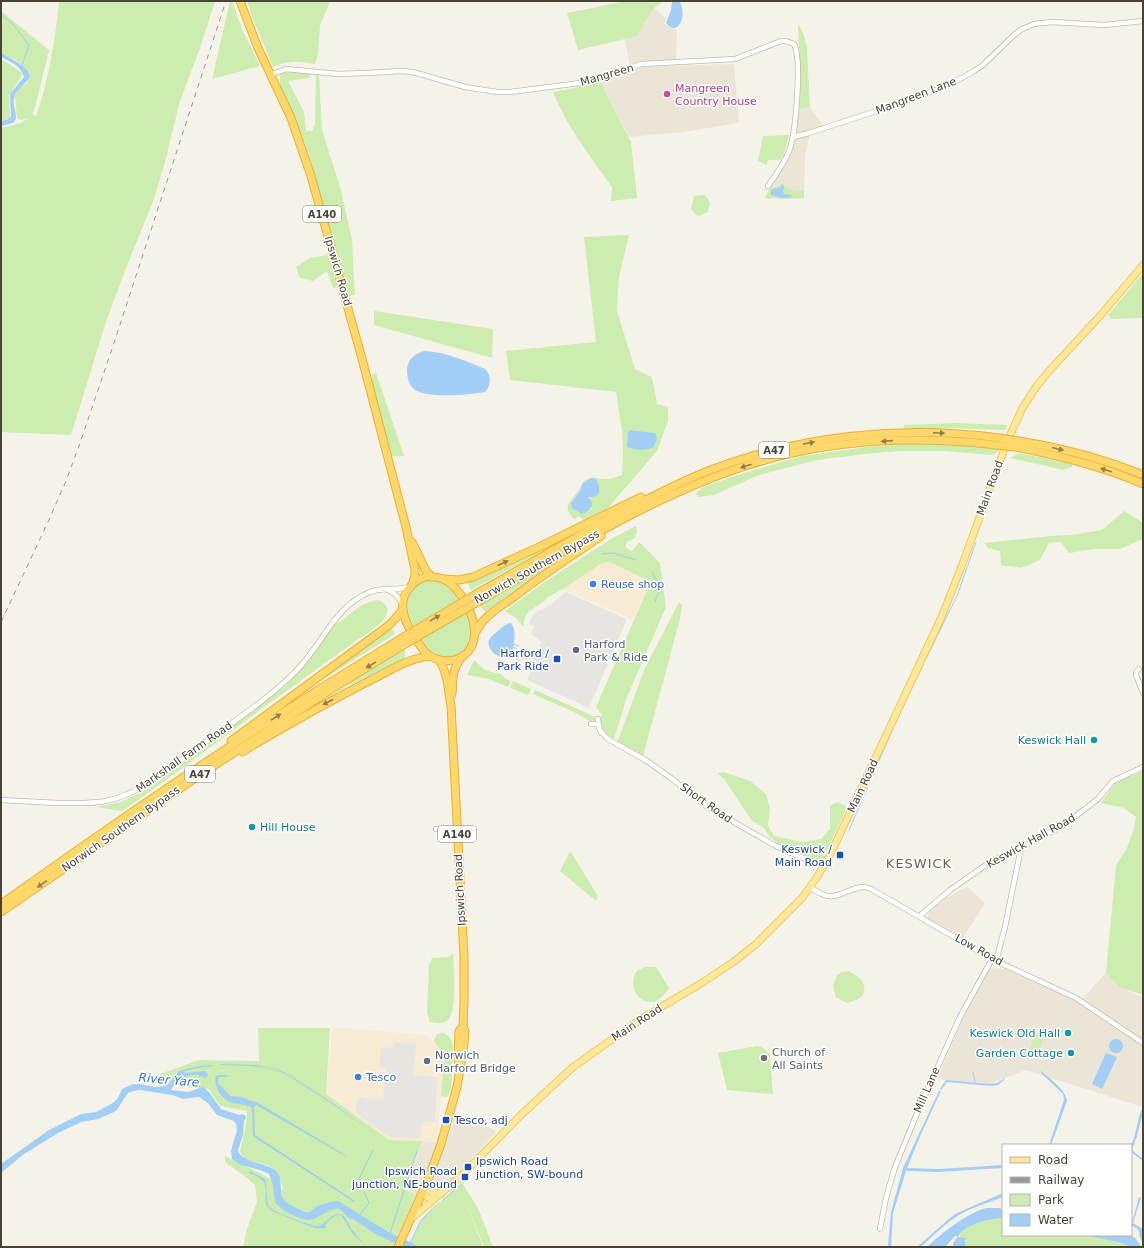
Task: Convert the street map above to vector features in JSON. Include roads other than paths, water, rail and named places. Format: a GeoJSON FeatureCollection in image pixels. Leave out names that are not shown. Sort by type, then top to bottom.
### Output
{"type":"FeatureCollection","features":[{"type":"Feature","properties":{"kind":"highway","name":"Ipswich Road"},"geometry":{"type":"LineString","coordinates":[[240,1],[258,48],[291,118],[311,176],[354,328],[406,527],[415,570],[415,575],[410,586]]}},
{"type":"Feature","properties":{"kind":"highway","name":"Norwich Southern Bypass"},"geometry":{"type":"LineString","coordinates":[[1,904],[150,800],[275,717],[594,527],[671,487],[709,471],[756,455],[782,448],[836,438],[890,433],[943,433],[975,435],[997,441]]}},
{"type":"Feature","properties":{"kind":"highway","name":"Norwich Southern Bypass"},"geometry":{"type":"LineString","coordinates":[[477,597],[664,498],[744,466],[836,445],[902,440],[997,441],[1056,448],[1091,457],[1143,476]]}},
{"type":"Feature","properties":{"kind":"highway","name":"Norwich Southern Bypass"},"geometry":{"type":"LineString","coordinates":[[1018,444],[1082,462],[1143,484]]}},
{"type":"Feature","properties":{"kind":"highway","name":"A47"},"geometry":{"type":"LineString","coordinates":[[444,579],[459,580],[473,577],[539,547],[680,478],[720,464],[756,455]]}},
{"type":"Feature","properties":{"kind":"highway","name":"A47"},"geometry":{"type":"LineString","coordinates":[[476,632],[479,625],[490,614],[550,570],[604,534],[628,519],[698,484]]}},
{"type":"Feature","properties":{"kind":"highway","name":"Ipswich Road"},"geometry":{"type":"LineString","coordinates":[[406,527],[426,571],[432,577]]}},
{"type":"Feature","properties":{"kind":"highway"},"geometry":{"type":"LineString","coordinates":[[432,577],[444,579],[460,595],[475,624],[476,632],[472,646],[468,652],[460,658],[449,661],[439,660],[430,656],[420,646],[406,622],[403,607],[404,595],[410,586],[421,578],[432,577]]}},
{"type":"Feature","properties":{"kind":"highway","name":"A47"},"geometry":{"type":"LineString","coordinates":[[150,800],[383,630],[396,618],[403,607]]}},
{"type":"Feature","properties":{"kind":"highway","name":"Norwich Southern Bypass"},"geometry":{"type":"LineString","coordinates":[[1,912],[130,822],[403,641]]}},
{"type":"Feature","properties":{"kind":"highway","name":"A47"},"geometry":{"type":"LineString","coordinates":[[130,822],[278,730],[328,702],[413,659],[430,656]]}},
{"type":"Feature","properties":{"kind":"highway","name":"Ipswich Road"},"geometry":{"type":"LineString","coordinates":[[451,706],[454,670],[460,658]]}},
{"type":"Feature","properties":{"kind":"highway","name":"Ipswich Road"},"geometry":{"type":"LineString","coordinates":[[398,1247],[423,1191],[441,1144],[457,1087],[459,1031],[463,1027],[464,964],[451,706],[446,676],[439,660]]}},
{"type":"Feature","properties":{"kind":"main road","name":"Main Road"},"geometry":{"type":"LineString","coordinates":[[410,1220],[471,1166],[521,1115],[573,1067],[641,1020],[738,959],[765,937],[802,898],[831,853],[941,618],[1007,442],[1022,409],[1042,379],[1100,316],[1143,266]]}},
{"type":"Feature","properties":{"kind":"main road"},"geometry":{"type":"LineString","coordinates":[[423,1191],[433,1193],[438,1196]]}},
{"type":"Feature","properties":{"kind":"street","name":"Mangreen Lane"},"geometry":{"type":"LineString","coordinates":[[793,137],[901,103],[949,85],[982,65],[1014,35],[1022,29],[1034,24],[1052,22],[1104,25],[1143,21]]}},
{"type":"Feature","properties":{"kind":"street","name":"Mangreen"},"geometry":{"type":"LineString","coordinates":[[270,75],[286,69],[338,74],[367,74],[402,71],[413,72],[465,87],[497,92],[510,92],[580,83],[642,64],[734,59],[776,43],[786,41],[794,44],[796,48],[797,96],[793,137],[790,150],[782,167],[768,186]]}},
{"type":"Feature","properties":{"kind":"street","name":"Markshall Farm Road"},"geometry":{"type":"LineString","coordinates":[[1,800],[95,803],[114,799],[135,791],[227,727],[282,685],[302,665],[333,622],[348,606],[362,596],[371,592],[410,586]]}},
{"type":"Feature","properties":{"kind":"street"},"geometry":{"type":"LineString","coordinates":[[386,590],[393,592],[396,595],[403,607]]}},
{"type":"Feature","properties":{"kind":"street"},"geometry":{"type":"LineString","coordinates":[[1139,669],[1136,672],[1136,675],[1143,693]]}},
{"type":"Feature","properties":{"kind":"street","name":"Short Road"},"geometry":{"type":"LineString","coordinates":[[591,724],[598,722],[598,728],[608,739],[647,760],[706,806],[774,845],[824,866]]}},
{"type":"Feature","properties":{"kind":"street","name":"Keswick Hall Road"},"geometry":{"type":"LineString","coordinates":[[920,917],[927,909],[950,890],[986,865],[1064,825],[1098,799],[1113,781],[1143,767]]}},
{"type":"Feature","properties":{"kind":"street"},"geometry":{"type":"LineString","coordinates":[[436,829],[457,829]]}},
{"type":"Feature","properties":{"kind":"street","name":"Mill Lane"},"geometry":{"type":"LineString","coordinates":[[880,1229],[886,1198],[918,1110],[960,1017],[994,960],[1005,927],[1021,848]]}},
{"type":"Feature","properties":{"kind":"street","name":"Low Road"},"geometry":{"type":"LineString","coordinates":[[810,887],[829,896],[840,895],[861,887],[868,887],[994,960],[1076,998],[1143,1043]]}},
{"type":"Feature","properties":{"kind":"water"},"geometry":{"type":"Polygon","coordinates":[[[673,1],[679,1],[683,12],[681,22],[675,28],[666,23],[673,1]]]}},
{"type":"Feature","properties":{"kind":"water"},"geometry":{"type":"Polygon","coordinates":[[[1,53],[24,67],[30,75],[18,90],[14,98],[16,119],[13,123],[1,126],[1,121],[8,119],[11,116],[10,94],[24,77],[23,73],[18,67],[12,62],[1,57],[1,53]]]}},
{"type":"Feature","properties":{"kind":"water"},"geometry":{"type":"Polygon","coordinates":[[[782,184],[784,186],[784,194],[791,195],[792,197],[783,198],[771,195],[771,190],[780,187],[782,184]]]}},
{"type":"Feature","properties":{"kind":"water"},"geometry":{"type":"Polygon","coordinates":[[[424,351],[448,355],[485,369],[490,378],[487,390],[485,392],[460,395],[431,395],[417,391],[409,382],[407,370],[412,357],[424,351]]]}},
{"type":"Feature","properties":{"kind":"water"},"geometry":{"type":"Polygon","coordinates":[[[630,430],[655,433],[657,438],[654,447],[640,450],[627,447],[628,432],[630,430]]]}},
{"type":"Feature","properties":{"kind":"water"},"geometry":{"type":"Polygon","coordinates":[[[591,478],[594,478],[598,482],[599,493],[595,496],[588,497],[592,502],[592,505],[588,511],[582,514],[572,508],[571,503],[581,489],[582,484],[591,478]]]}},
{"type":"Feature","properties":{"kind":"water"},"geometry":{"type":"Polygon","coordinates":[[[511,623],[514,629],[512,653],[506,657],[500,657],[490,649],[488,643],[493,635],[502,627],[511,623]]]}},
{"type":"Feature","properties":{"kind":"water"},"geometry":{"type":"Polygon","coordinates":[[[1116,1039],[1121,1041],[1123,1046],[1121,1051],[1116,1053],[1111,1051],[1109,1046],[1111,1041],[1116,1039]]]}},
{"type":"Feature","properties":{"kind":"water"},"geometry":{"type":"Polygon","coordinates":[[[1106,1053],[1117,1057],[1102,1089],[1092,1084],[1106,1053]]]}},
{"type":"Feature","properties":{"kind":"water"},"geometry":{"type":"Polygon","coordinates":[[[220,1065],[255,1065],[274,1069],[286,1073],[328,1100],[377,1135],[286,1074],[268,1068],[220,1065]]]}},
{"type":"Feature","properties":{"kind":"water"},"geometry":{"type":"Polygon","coordinates":[[[212,1066],[184,1071],[185,1073],[205,1071],[208,1076],[205,1078],[196,1075],[185,1077],[178,1081],[171,1090],[188,1092],[203,1087],[209,1092],[221,1109],[239,1115],[243,1114],[246,1117],[244,1120],[243,1135],[238,1150],[239,1153],[251,1161],[271,1167],[278,1173],[281,1181],[282,1196],[285,1201],[304,1212],[307,1212],[320,1205],[338,1201],[390,1233],[410,1242],[420,1221],[440,1200],[421,1222],[411,1242],[419,1247],[404,1247],[377,1235],[352,1218],[351,1220],[338,1208],[330,1210],[317,1218],[307,1220],[297,1217],[281,1208],[275,1202],[273,1185],[269,1174],[241,1165],[232,1159],[231,1151],[237,1130],[234,1121],[217,1115],[208,1103],[199,1097],[183,1099],[172,1095],[140,1090],[128,1093],[116,1111],[98,1119],[81,1122],[58,1133],[24,1154],[1,1173],[1,1164],[49,1130],[81,1114],[96,1112],[113,1103],[118,1098],[122,1089],[133,1084],[155,1087],[165,1086],[179,1071],[212,1066]]]}},
{"type":"Feature","properties":{"kind":"water"},"geometry":{"type":"Polygon","coordinates":[[[1041,1071],[1064,1093],[1067,1101],[1051,1144],[1049,1144],[1064,1100],[1063,1094],[1041,1073],[1041,1071]]]}},
{"type":"Feature","properties":{"kind":"water"},"geometry":{"type":"Polygon","coordinates":[[[228,1075],[227,1077],[219,1077],[218,1083],[231,1096],[241,1097],[258,1103],[347,1156],[256,1105],[254,1108],[255,1135],[355,1201],[354,1202],[253,1136],[252,1108],[246,1105],[235,1104],[224,1098],[218,1091],[215,1080],[216,1076],[228,1075]]]}},
{"type":"Feature","properties":{"kind":"water"},"geometry":{"type":"Polygon","coordinates":[[[1005,1078],[998,1085],[992,1086],[947,1082],[941,1090],[940,1089],[946,1080],[989,1084],[997,1083],[1005,1078]]]}},
{"type":"Feature","properties":{"kind":"water"},"geometry":{"type":"Polygon","coordinates":[[[939,1091],[941,1091],[907,1168],[939,1169],[1002,1165],[1002,1168],[938,1172],[906,1171],[893,1213],[891,1247],[888,1247],[891,1212],[903,1168],[939,1091]]]}},
{"type":"Feature","properties":{"kind":"water"},"geometry":{"type":"Polygon","coordinates":[[[1143,1107],[1137,1136],[1132,1150],[1131,1144],[1143,1107]]]}},
{"type":"Feature","properties":{"kind":"water"},"geometry":{"type":"Polygon","coordinates":[[[1132,1150],[1143,1159],[1143,1161],[1132,1153],[1132,1150]]]}},
{"type":"Feature","properties":{"kind":"water"},"geometry":{"type":"Polygon","coordinates":[[[250,1171],[265,1179],[266,1185],[267,1200],[272,1210],[302,1222],[317,1226],[323,1224],[334,1215],[341,1214],[345,1217],[352,1230],[367,1247],[353,1234],[341,1215],[336,1215],[332,1218],[325,1225],[326,1228],[316,1228],[272,1211],[267,1204],[266,1188],[263,1181],[259,1177],[249,1173],[250,1171]]]}},
{"type":"Feature","properties":{"kind":"water"},"geometry":{"type":"Polygon","coordinates":[[[1002,1193],[1002,1197],[973,1208],[957,1216],[923,1245],[917,1247],[950,1218],[957,1213],[1002,1193]]]}},
{"type":"Feature","properties":{"kind":"water"},"geometry":{"type":"Polygon","coordinates":[[[1139,1197],[1141,1198],[1133,1223],[1143,1229],[1143,1242],[1139,1231],[1132,1226],[1139,1197]]]}},
{"type":"Feature","properties":{"kind":"water"},"geometry":{"type":"Polygon","coordinates":[[[986,1208],[1002,1209],[1002,1218],[984,1221],[965,1229],[958,1237],[965,1238],[966,1247],[953,1247],[957,1237],[955,1236],[945,1247],[927,1247],[955,1224],[986,1208]]]}},
{"type":"Feature","properties":{"kind":"water"},"geometry":{"type":"Polygon","coordinates":[[[1088,1236],[1132,1236],[1142,1247],[1130,1247],[1122,1243],[1088,1236]]]}},
{"type":"Feature","properties":{"kind":"waterway"},"geometry":{"type":"LineString","coordinates":[[1,15],[13,24],[29,45],[22,66]]}},
{"type":"Feature","properties":{"kind":"waterway"},"geometry":{"type":"LineString","coordinates":[[849,830],[905,701],[957,596],[976,542]]}},
{"type":"Feature","properties":{"kind":"waterway"},"geometry":{"type":"LineString","coordinates":[[602,554],[613,553],[636,560]]}},
{"type":"Feature","properties":{"kind":"waterway"},"geometry":{"type":"LineString","coordinates":[[652,572],[660,587],[655,602]]}},
{"type":"Feature","properties":{"kind":"waterway"},"geometry":{"type":"LineString","coordinates":[[513,644],[518,646]]}},
{"type":"Feature","properties":{"kind":"waterway"},"geometry":{"type":"LineString","coordinates":[[513,647],[517,649]]}},
{"type":"Feature","properties":{"kind":"waterway"},"geometry":{"type":"LineString","coordinates":[[973,1072],[975,1083]]}},
{"type":"Feature","properties":{"kind":"waterway"},"geometry":{"type":"LineString","coordinates":[[360,1214],[369,1203],[359,1179],[373,1150]]}},
{"type":"Feature","properties":{"kind":"waterway"},"geometry":{"type":"LineString","coordinates":[[390,1233],[417,1151]]}},
{"type":"Feature","properties":{"kind":"waterway"},"geometry":{"type":"LineString","coordinates":[[443,1200],[464,1182]]}},
{"type":"Feature","properties":{"kind":"railway"},"geometry":{"type":"LineString","coordinates":[[1,622],[48,522],[66,481],[80,443],[226,1]]}},
{"type":"Feature","properties":{"kind":"place","name":"Mangreen Country House"},"geometry":{"type":"Point","coordinates":[667,94]}},
{"type":"Feature","properties":{"kind":"place","name":"Reuse shop"},"geometry":{"type":"Point","coordinates":[593,584]}},
{"type":"Feature","properties":{"kind":"place","name":"Harford Park & Ride"},"geometry":{"type":"Point","coordinates":[576,650]}},
{"type":"Feature","properties":{"kind":"place","name":"Harford / Park Ride"},"geometry":{"type":"Point","coordinates":[557,659]}},
{"type":"Feature","properties":{"kind":"place","name":"Keswick Hall"},"geometry":{"type":"Point","coordinates":[1094,740]}},
{"type":"Feature","properties":{"kind":"place","name":"Hill House"},"geometry":{"type":"Point","coordinates":[252,827]}},
{"type":"Feature","properties":{"kind":"place","name":"Keswick / Main Road"},"geometry":{"type":"Point","coordinates":[840,855]}},
{"type":"Feature","properties":{"kind":"place","name":"Keswick Old Hall"},"geometry":{"type":"Point","coordinates":[1068,1033]}},
{"type":"Feature","properties":{"kind":"place","name":"Garden Cottage"},"geometry":{"type":"Point","coordinates":[1071,1053]}},
{"type":"Feature","properties":{"kind":"place","name":"Church of All Saints"},"geometry":{"type":"Point","coordinates":[764,1058]}},
{"type":"Feature","properties":{"kind":"place","name":"Norwich Harford Bridge"},"geometry":{"type":"Point","coordinates":[427,1061]}},
{"type":"Feature","properties":{"kind":"place","name":"Tesco"},"geometry":{"type":"Point","coordinates":[358,1077]}},
{"type":"Feature","properties":{"kind":"place","name":"Tesco, adj"},"geometry":{"type":"Point","coordinates":[446,1120]}},
{"type":"Feature","properties":{"kind":"place","name":"Ipswich Road junction, SW-bound"},"geometry":{"type":"Point","coordinates":[468,1167]}},
{"type":"Feature","properties":{"kind":"place","name":"Ipswich Road junction, NE-bound"},"geometry":{"type":"Point","coordinates":[465,1177]}},
{"type":"Feature","properties":{"kind":"district","name":"KESWICK"},"geometry":{"type":"Point","coordinates":[919,863]}},
{"type":"Feature","properties":{"kind":"water label","name":"River Yare"},"geometry":{"type":"Point","coordinates":[169,1080]}}]}
